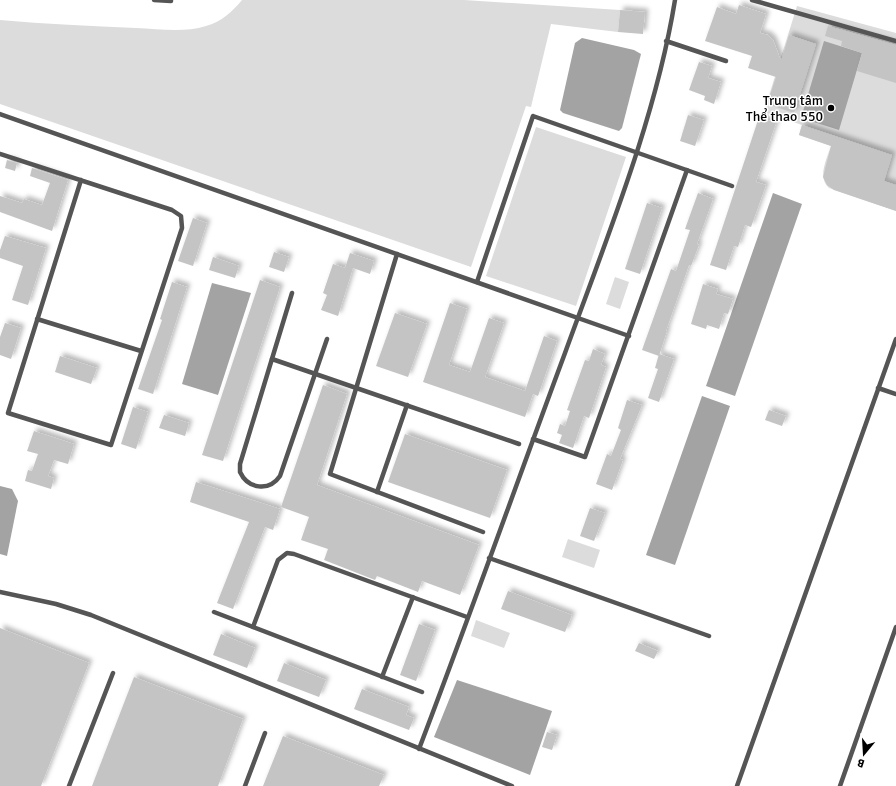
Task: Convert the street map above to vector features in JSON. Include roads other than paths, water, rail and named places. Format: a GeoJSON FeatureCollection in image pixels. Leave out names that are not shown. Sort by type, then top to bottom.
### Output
{"type":"FeatureCollection","features":[{"type":"Feature","properties":{"kind":"lane"},"geometry":{"type":"LineString","coordinates":[[154,0],[171,1]]}},
{"type":"Feature","properties":{"kind":"lane"},"geometry":{"type":"LineString","coordinates":[[419,749],[578,318],[636,152],[666,41],[675,0]]}},
{"type":"Feature","properties":{"kind":"lane"},"geometry":{"type":"LineString","coordinates":[[752,0],[896,40]]}},
{"type":"Feature","properties":{"kind":"lane"},"geometry":{"type":"LineString","coordinates":[[666,41],[726,61]]}},
{"type":"Feature","properties":{"kind":"lane"},"geometry":{"type":"LineString","coordinates":[[0,114],[629,336]]}},
{"type":"Feature","properties":{"kind":"lane"},"geometry":{"type":"LineString","coordinates":[[477,282],[533,116],[732,186]]}},
{"type":"Feature","properties":{"kind":"lane"},"geometry":{"type":"LineString","coordinates":[[0,154],[81,180],[172,210],[179,213],[182,219],[182,228],[111,445],[8,413],[81,180]]}},
{"type":"Feature","properties":{"kind":"lane"},"geometry":{"type":"LineString","coordinates":[[533,439],[585,457],[688,170]]}},
{"type":"Feature","properties":{"kind":"lane"},"geometry":{"type":"LineString","coordinates":[[397,254],[330,474],[483,532]]}},
{"type":"Feature","properties":{"kind":"lane"},"geometry":{"type":"LineString","coordinates":[[292,293],[240,464],[240,472],[242,476],[253,485],[262,487],[271,485],[280,476],[327,339]]}},
{"type":"Feature","properties":{"kind":"lane"},"geometry":{"type":"LineString","coordinates":[[37,319],[141,351]]}},
{"type":"Feature","properties":{"kind":"lane"},"geometry":{"type":"LineString","coordinates":[[737,786],[896,339]]}},
{"type":"Feature","properties":{"kind":"lane"},"geometry":{"type":"LineString","coordinates":[[272,358],[519,444]]}},
{"type":"Feature","properties":{"kind":"lane"},"geometry":{"type":"LineString","coordinates":[[878,388],[896,394]]}},
{"type":"Feature","properties":{"kind":"lane"},"geometry":{"type":"LineString","coordinates":[[377,492],[407,405]]}},
{"type":"Feature","properties":{"kind":"lane"},"geometry":{"type":"LineString","coordinates":[[253,627],[278,560],[287,553],[294,554],[467,617]]}},
{"type":"Feature","properties":{"kind":"lane"},"geometry":{"type":"LineString","coordinates":[[489,558],[709,636]]}},
{"type":"Feature","properties":{"kind":"lane"},"geometry":{"type":"LineString","coordinates":[[0,592],[56,604],[91,615],[512,786]]}},
{"type":"Feature","properties":{"kind":"lane"},"geometry":{"type":"LineString","coordinates":[[382,677],[413,597]]}},
{"type":"Feature","properties":{"kind":"lane"},"geometry":{"type":"LineString","coordinates":[[214,612],[422,692]]}},
{"type":"Feature","properties":{"kind":"lane"},"geometry":{"type":"LineString","coordinates":[[840,786],[896,627]]}},
{"type":"Feature","properties":{"kind":"lane"},"geometry":{"type":"LineString","coordinates":[[69,786],[113,673]]}},
{"type":"Feature","properties":{"kind":"lane"},"geometry":{"type":"LineString","coordinates":[[245,786],[265,733]]}},
{"type":"Feature","properties":{"kind":"place","name":"Trung tâm Thể thao 550"},"geometry":{"type":"Point","coordinates":[831,108]}}]}
